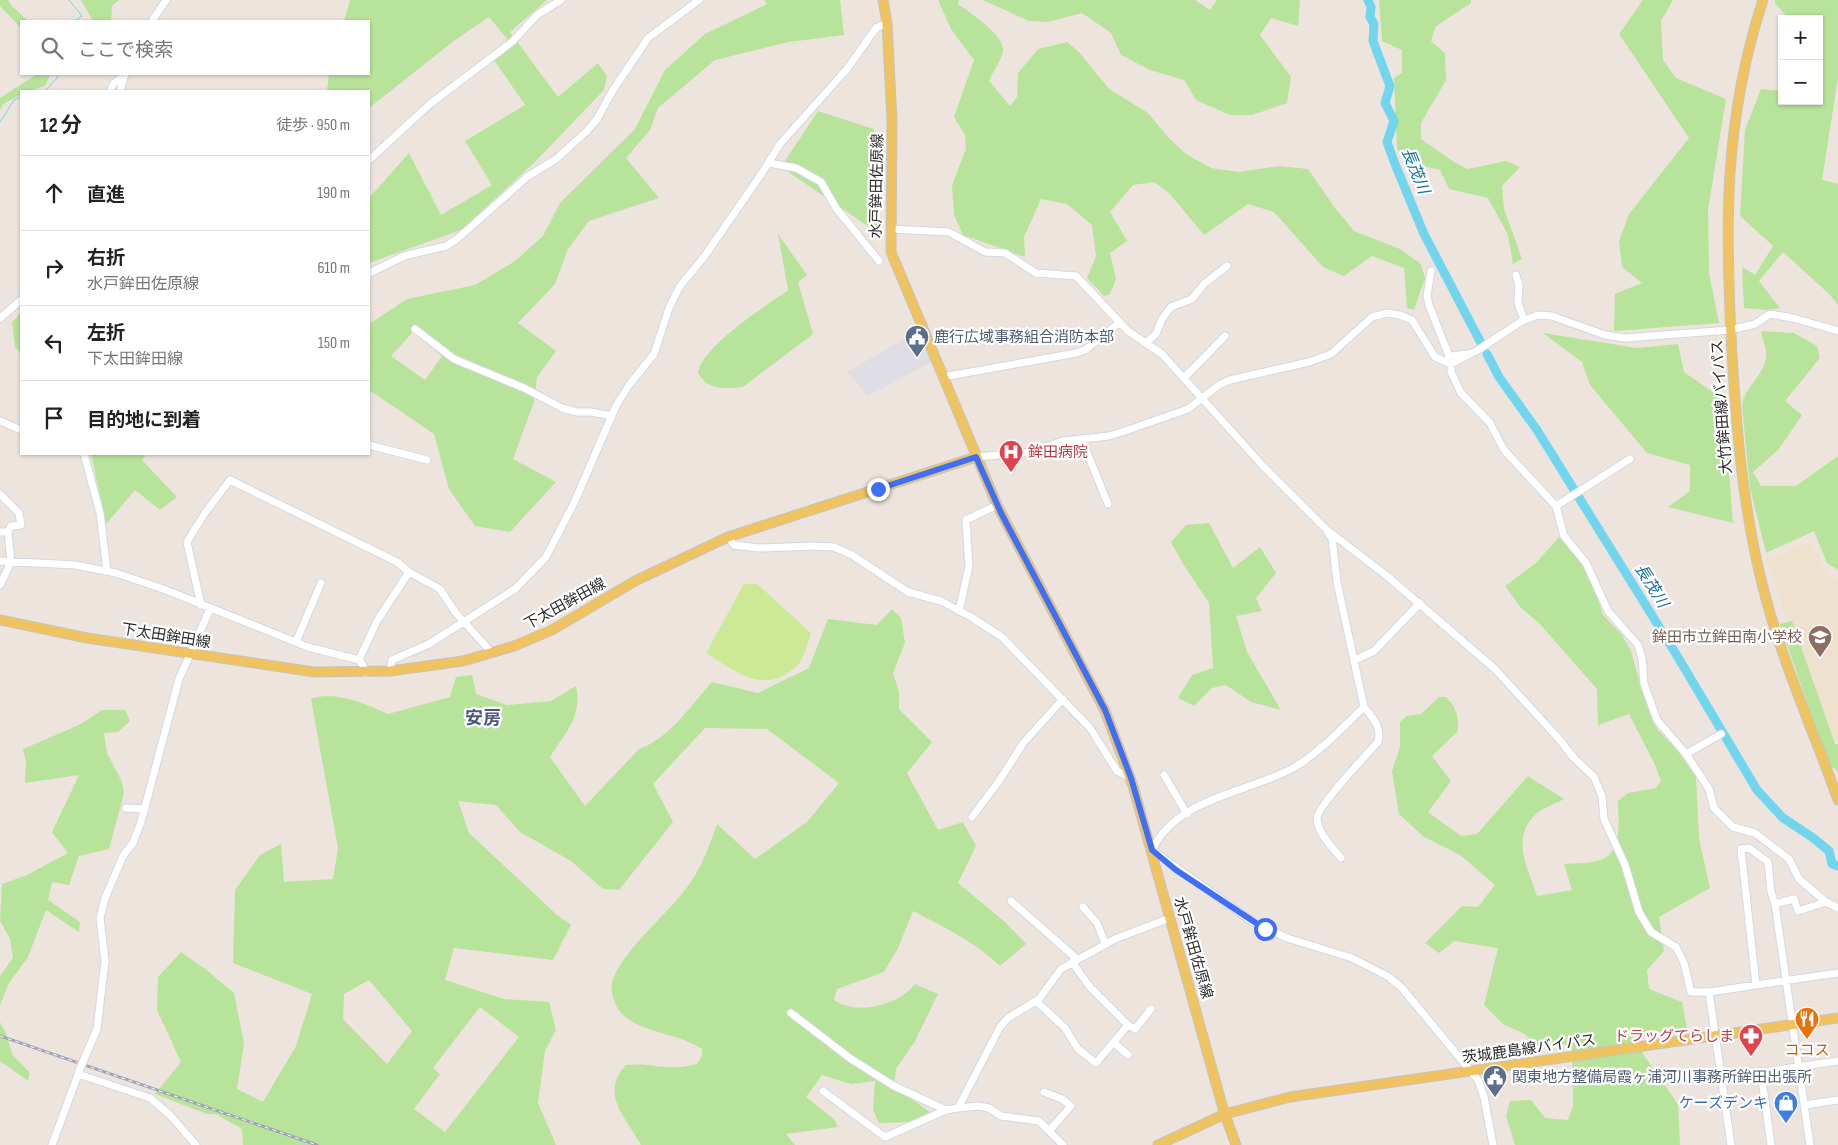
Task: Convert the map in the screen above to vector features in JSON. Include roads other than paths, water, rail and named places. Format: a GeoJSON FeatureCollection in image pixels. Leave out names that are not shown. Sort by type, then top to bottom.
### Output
{"type":"FeatureCollection","features":[{"type":"Feature","properties":{"kind":"main road","name":"水戸鉾田佐原線"},"geometry":{"type":"LineString","coordinates":[[883,0],[887,23],[892,120],[891,252],[997,505],[1105,710],[1131,778],[1225,1114],[1236,1145]]}},
{"type":"Feature","properties":{"kind":"main road","name":"大竹鉾田線バイパス"},"geometry":{"type":"LineString","coordinates":[[1763,0],[1744,68],[1731,147],[1726,209],[1730,330],[1743,492],[1750,537],[1780,645],[1838,800]]}},
{"type":"Feature","properties":{"kind":"main road","name":"下太田鉾田線"},"geometry":{"type":"LineString","coordinates":[[0,620],[80,636],[287,670],[365,673],[463,661],[492,653],[552,630],[635,581],[728,537],[976,457]]}},
{"type":"Feature","properties":{"kind":"main road","name":"茨城鹿島線バイパス"},"geometry":{"type":"LineString","coordinates":[[1158,1145],[1182,1132],[1225,1114],[1298,1095],[1838,1018]]}},
{"type":"Feature","properties":{"kind":"street"},"geometry":{"type":"LineString","coordinates":[[153,20],[166,0]]}},
{"type":"Feature","properties":{"kind":"street"},"geometry":{"type":"LineString","coordinates":[[370,159],[430,104],[513,40],[537,15],[561,0]]}},
{"type":"Feature","properties":{"kind":"street"},"geometry":{"type":"LineString","coordinates":[[370,273],[404,256],[446,246],[457,239],[526,177],[556,159],[597,119],[613,90],[648,38],[699,0]]}},
{"type":"Feature","properties":{"kind":"street"},"geometry":{"type":"LineString","coordinates":[[390,671],[392,660],[429,644],[515,589],[546,557],[574,503],[612,416],[626,390],[654,354],[669,308],[680,286],[704,257],[769,164],[780,144],[847,69],[876,28],[887,23]]}},
{"type":"Feature","properties":{"kind":"street"},"geometry":{"type":"LineString","coordinates":[[110,90],[114,83],[125,75]]}},
{"type":"Feature","properties":{"kind":"street"},"geometry":{"type":"LineString","coordinates":[[120,90],[125,75]]}},
{"type":"Feature","properties":{"kind":"street"},"geometry":{"type":"LineString","coordinates":[[769,164],[796,168],[821,182],[836,208],[879,261]]}},
{"type":"Feature","properties":{"kind":"street"},"geometry":{"type":"LineString","coordinates":[[891,228],[949,232],[985,252],[1005,253],[1036,273],[1076,276],[1106,310],[1128,331],[1148,342],[1184,378],[1256,460],[1326,530],[1420,603],[1495,669],[1560,740],[1573,757],[1594,777],[1602,796],[1604,819],[1624,865],[1639,912],[1651,932],[1676,947],[1684,964],[1691,992],[1709,992],[1838,973]]}},
{"type":"Feature","properties":{"kind":"street"},"geometry":{"type":"LineString","coordinates":[[1148,342],[1156,334],[1162,319],[1171,307],[1192,299],[1204,284],[1227,266]]}},
{"type":"Feature","properties":{"kind":"street"},"geometry":{"type":"LineString","coordinates":[[1431,271],[1427,296],[1449,356],[1471,354]]}},
{"type":"Feature","properties":{"kind":"street"},"geometry":{"type":"LineString","coordinates":[[1516,275],[1519,286],[1518,304],[1524,320]]}},
{"type":"Feature","properties":{"kind":"street"},"geometry":{"type":"LineString","coordinates":[[0,318],[20,301]]}},
{"type":"Feature","properties":{"kind":"street"},"geometry":{"type":"LineString","coordinates":[[976,457],[1022,453],[1063,441],[1109,436],[1175,414],[1230,380],[1309,362],[1331,354],[1365,323],[1381,314],[1400,314],[1412,320],[1435,357],[1451,364]]}},
{"type":"Feature","properties":{"kind":"street"},"geometry":{"type":"LineString","coordinates":[[1451,364],[1471,354],[1524,320],[1538,315],[1552,316],[1605,335],[1624,338],[1730,330],[1755,324],[1770,314],[1793,318],[1838,331]]}},
{"type":"Feature","properties":{"kind":"street"},"geometry":{"type":"LineString","coordinates":[[943,377],[1076,353],[1085,350],[1120,322]]}},
{"type":"Feature","properties":{"kind":"street"},"geometry":{"type":"LineString","coordinates":[[415,329],[454,359],[524,388],[562,408],[577,412],[591,412],[612,416]]}},
{"type":"Feature","properties":{"kind":"street"},"geometry":{"type":"LineString","coordinates":[[1184,378],[1225,336]]}},
{"type":"Feature","properties":{"kind":"street"},"geometry":{"type":"LineString","coordinates":[[1451,364],[1451,372],[1462,393],[1490,423],[1504,450],[1556,506],[1564,536],[1586,563],[1608,611],[1638,645],[1642,658],[1644,684],[1657,720],[1686,754],[1709,788],[1714,808],[1733,827],[1755,833],[1789,858],[1799,879],[1826,902],[1838,908]]}},
{"type":"Feature","properties":{"kind":"street"},"geometry":{"type":"LineString","coordinates":[[0,421],[20,430]]}},
{"type":"Feature","properties":{"kind":"street"},"geometry":{"type":"LineString","coordinates":[[1082,440],[1108,504]]}},
{"type":"Feature","properties":{"kind":"street"},"geometry":{"type":"LineString","coordinates":[[370,445],[427,460]]}},
{"type":"Feature","properties":{"kind":"street"},"geometry":{"type":"LineString","coordinates":[[84,455],[100,513],[107,571]]}},
{"type":"Feature","properties":{"kind":"street"},"geometry":{"type":"LineString","coordinates":[[1556,506],[1630,459]]}},
{"type":"Feature","properties":{"kind":"street"},"geometry":{"type":"LineString","coordinates":[[201,605],[187,542],[205,513],[230,480],[397,562],[409,572],[440,590],[492,653]]}},
{"type":"Feature","properties":{"kind":"street"},"geometry":{"type":"LineString","coordinates":[[0,494],[18,513],[21,525],[11,526],[8,532],[11,562],[0,585]]}},
{"type":"Feature","properties":{"kind":"street"},"geometry":{"type":"LineString","coordinates":[[959,610],[969,566],[966,520],[997,505]]}},
{"type":"Feature","properties":{"kind":"street"},"geometry":{"type":"LineString","coordinates":[[1326,530],[1332,538],[1337,582],[1364,706],[1377,723],[1380,735],[1378,742],[1325,803],[1318,814],[1318,824],[1326,839],[1342,858]]}},
{"type":"Feature","properties":{"kind":"street"},"geometry":{"type":"LineString","coordinates":[[0,532],[8,532]]}},
{"type":"Feature","properties":{"kind":"street"},"geometry":{"type":"LineString","coordinates":[[728,537],[734,545],[759,548],[812,546],[834,548],[852,554],[908,592],[941,601],[988,626],[1063,699],[1099,740],[1117,771],[1131,778]]}},
{"type":"Feature","properties":{"kind":"street"},"geometry":{"type":"LineString","coordinates":[[0,561],[75,565],[139,580],[296,642],[359,660],[363,665],[365,673]]}},
{"type":"Feature","properties":{"kind":"street"},"geometry":{"type":"LineString","coordinates":[[359,660],[377,621],[409,572]]}},
{"type":"Feature","properties":{"kind":"street"},"geometry":{"type":"LineString","coordinates":[[296,642],[321,583]]}},
{"type":"Feature","properties":{"kind":"street"},"geometry":{"type":"LineString","coordinates":[[1355,660],[1374,651],[1420,603]]}},
{"type":"Feature","properties":{"kind":"street"},"geometry":{"type":"LineString","coordinates":[[52,1145],[97,1028],[105,961],[100,918],[105,898],[123,856],[133,843],[145,809],[179,679],[210,609]]}},
{"type":"Feature","properties":{"kind":"street"},"geometry":{"type":"LineString","coordinates":[[972,816],[999,781],[1024,742],[1063,699]]}},
{"type":"Feature","properties":{"kind":"street"},"geometry":{"type":"LineString","coordinates":[[1364,706],[1294,767],[1208,802],[1187,814],[1167,828],[1152,850],[1176,870],[1265,929],[1287,938],[1352,958],[1388,977],[1408,993],[1472,1070],[1482,1088],[1493,1145]]}},
{"type":"Feature","properties":{"kind":"street"},"geometry":{"type":"LineString","coordinates":[[1686,754],[1722,734]]}},
{"type":"Feature","properties":{"kind":"street"},"geometry":{"type":"LineString","coordinates":[[1164,775],[1187,814]]}},
{"type":"Feature","properties":{"kind":"street"},"geometry":{"type":"LineString","coordinates":[[126,808],[145,809]]}},
{"type":"Feature","properties":{"kind":"street"},"geometry":{"type":"LineString","coordinates":[[1756,985],[1741,849],[1749,848],[1768,862],[1810,1145]]}},
{"type":"Feature","properties":{"kind":"street"},"geometry":{"type":"LineString","coordinates":[[1775,904],[1794,899],[1798,911],[1826,902]]}},
{"type":"Feature","properties":{"kind":"street"},"geometry":{"type":"LineString","coordinates":[[1010,901],[1074,961],[1090,987],[1128,1025],[1134,1029],[1150,1009]]}},
{"type":"Feature","properties":{"kind":"street"},"geometry":{"type":"LineString","coordinates":[[1083,906],[1098,923],[1105,943]]}},
{"type":"Feature","properties":{"kind":"street"},"geometry":{"type":"LineString","coordinates":[[958,1108],[1000,1028],[1008,1018],[1036,1001],[1061,969],[1105,943],[1170,918]]}},
{"type":"Feature","properties":{"kind":"street"},"geometry":{"type":"LineString","coordinates":[[1709,992],[1731,1145]]}},
{"type":"Feature","properties":{"kind":"street"},"geometry":{"type":"LineString","coordinates":[[1036,1001],[1065,1028],[1078,1049],[1096,1063],[1128,1025]]}},
{"type":"Feature","properties":{"kind":"street"},"geometry":{"type":"LineString","coordinates":[[791,1013],[851,1059],[894,1086],[946,1110]]}},
{"type":"Feature","properties":{"kind":"street"},"geometry":{"type":"LineString","coordinates":[[1113,1042],[1128,1055]]}},
{"type":"Feature","properties":{"kind":"street"},"geometry":{"type":"LineString","coordinates":[[1722,1078],[1838,1061]]}},
{"type":"Feature","properties":{"kind":"street"},"geometry":{"type":"LineString","coordinates":[[1761,1072],[1771,1145]]}},
{"type":"Feature","properties":{"kind":"street"},"geometry":{"type":"LineString","coordinates":[[79,1073],[150,1098],[170,1115],[196,1145]]}},
{"type":"Feature","properties":{"kind":"street"},"geometry":{"type":"LineString","coordinates":[[824,1091],[885,1137],[946,1110],[980,1106],[989,1108],[1001,1116],[1039,1120],[1063,1145]]}},
{"type":"Feature","properties":{"kind":"street"},"geometry":{"type":"LineString","coordinates":[[1044,1092],[1062,1098],[1071,1106],[1049,1131]]}},
{"type":"Feature","properties":{"kind":"street"},"geometry":{"type":"LineString","coordinates":[[1805,1105],[1838,1100],[1838,1104]]}},
{"type":"Feature","properties":{"kind":"waterway"},"geometry":{"type":"LineString","coordinates":[[69,0],[82,16],[76,20]]}},
{"type":"Feature","properties":{"kind":"waterway","name":"長茂川"},"geometry":{"type":"LineString","coordinates":[[1368,0],[1371,7],[1370,17],[1374,24],[1373,41],[1390,86],[1385,103],[1394,121],[1387,142],[1424,234],[1482,345]]}},
{"type":"Feature","properties":{"kind":"waterway"},"geometry":{"type":"LineString","coordinates":[[46,90],[58,75]]}},
{"type":"Feature","properties":{"kind":"waterway"},"geometry":{"type":"LineString","coordinates":[[0,122],[14,100],[20,97]]}},
{"type":"Feature","properties":{"kind":"waterway","name":"長茂川"},"geometry":{"type":"LineString","coordinates":[[1487,354],[1499,377],[1537,430],[1676,654],[1757,790],[1783,818],[1829,851],[1832,864],[1838,866]]}},
{"type":"Feature","properties":{"kind":"railway"},"geometry":{"type":"LineString","coordinates":[[0,1036],[317,1145]]}},
{"type":"Feature","properties":{"kind":"place","name":"鹿行広域事務組合消防本部"},"geometry":{"type":"Point","coordinates":[917,358]}},
{"type":"Feature","properties":{"kind":"place","name":"鉾田病院"},"geometry":{"type":"Point","coordinates":[1011,473]}},
{"type":"Feature","properties":{"kind":"place","name":"鉾田市立鉾田南小学校"},"geometry":{"type":"Point","coordinates":[1820,658]}},
{"type":"Feature","properties":{"kind":"place","name":"ココス"},"geometry":{"type":"Point","coordinates":[1807,1040]}},
{"type":"Feature","properties":{"kind":"place","name":"ドラッグてらしま"},"geometry":{"type":"Point","coordinates":[1751,1057]}},
{"type":"Feature","properties":{"kind":"place","name":"関東地方整備局霞ヶ浦河川事務所鉾田出張所"},"geometry":{"type":"Point","coordinates":[1495,1098]}},
{"type":"Feature","properties":{"kind":"place","name":"ケーズデンキ"},"geometry":{"type":"Point","coordinates":[1786,1124]}},
{"type":"Feature","properties":{"kind":"district","name":"安房"},"geometry":{"type":"Point","coordinates":[483,718]}}]}
